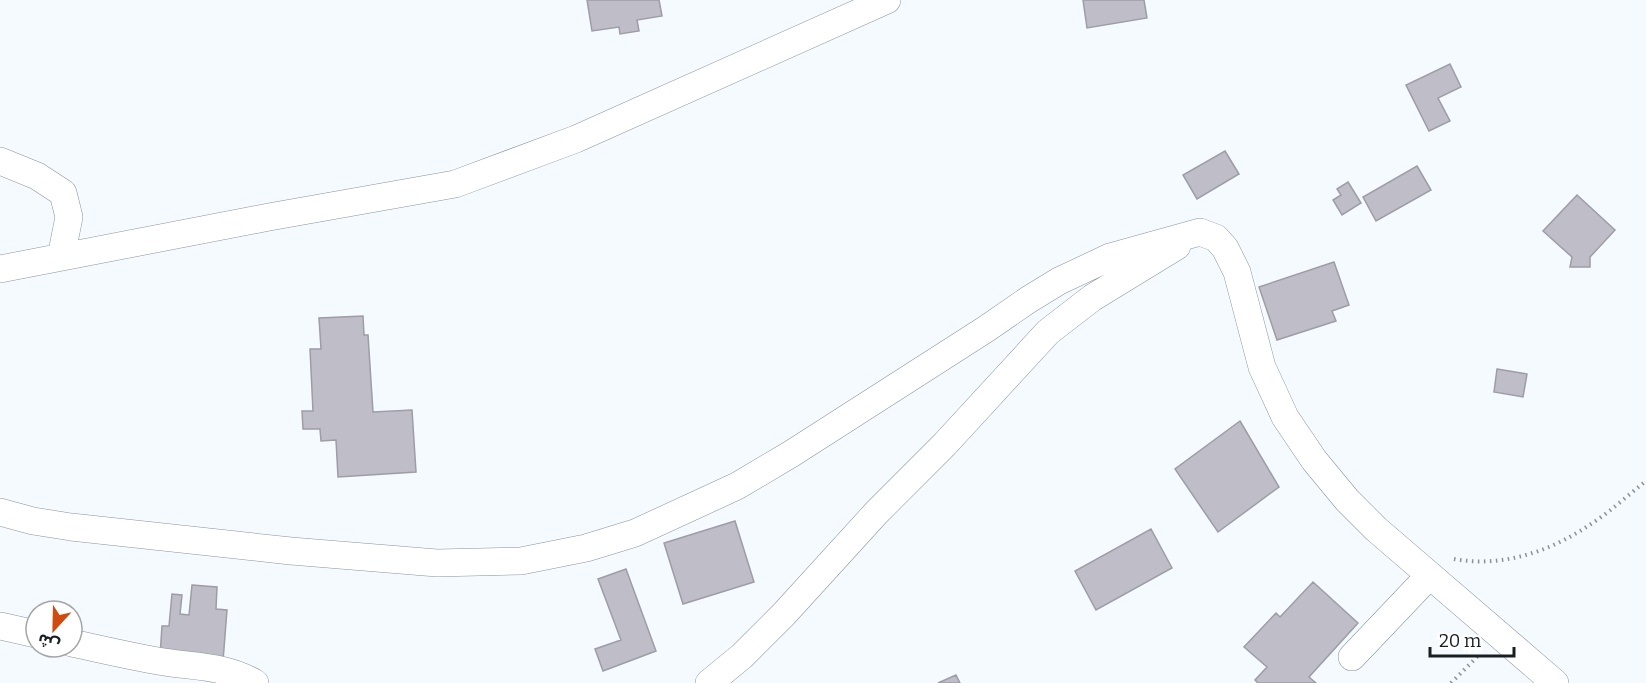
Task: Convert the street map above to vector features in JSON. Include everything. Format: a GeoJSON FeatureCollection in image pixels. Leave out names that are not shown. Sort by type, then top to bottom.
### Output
{"type":"FeatureCollection","features":[{"type":"Feature","properties":{"kind":"street"},"geometry":{"type":"LineString","coordinates":[[0,270],[269,217],[455,184],[576,139],[887,0]]}},
{"type":"Feature","properties":{"kind":"street"},"geometry":{"type":"LineString","coordinates":[[0,161],[37,176],[63,193],[69,217],[61,257]]}},
{"type":"Feature","properties":{"kind":"street"},"geometry":{"type":"LineString","coordinates":[[709,683],[742,656],[784,614],[877,512],[945,444],[1048,332],[1092,298],[1200,232]]}},
{"type":"Feature","properties":{"kind":"street"},"geometry":{"type":"LineString","coordinates":[[0,512],[71,528],[291,551],[437,563],[521,561],[586,548],[635,533],[737,486],[791,454],[1059,281],[1110,257],[1200,232],[1216,238],[1232,259],[1262,367],[1285,417],[1308,452],[1347,500],[1438,567],[1499,634],[1555,683]]}},
{"type":"Feature","properties":{"kind":"street"},"geometry":{"type":"LineString","coordinates":[[1352,657],[1438,567]]}},
{"type":"Feature","properties":{"kind":"street"},"geometry":{"type":"LineString","coordinates":[[0,626],[24,631]]}},
{"type":"Feature","properties":{"kind":"street"},"geometry":{"type":"LineString","coordinates":[[84,646],[190,666],[221,668],[255,683]]}},
{"type":"Feature","properties":{"kind":"path"},"geometry":{"type":"LineString","coordinates":[[1438,567],[1520,558],[1551,546],[1591,524],[1646,481]]}},
{"type":"Feature","properties":{"kind":"path"},"geometry":{"type":"LineString","coordinates":[[1451,683],[1499,634]]}},
{"type":"Feature","properties":{"kind":"building"},"geometry":{"type":"Polygon","coordinates":[[[587,0],[659,0],[662,16],[637,20],[639,31],[620,34],[619,27],[592,31],[587,0]]]}},
{"type":"Feature","properties":{"kind":"building"},"geometry":{"type":"Polygon","coordinates":[[[1083,0],[1144,0],[1147,18],[1087,28],[1083,0]]]}},
{"type":"Feature","properties":{"kind":"building"},"geometry":{"type":"Polygon","coordinates":[[[1450,64],[1461,87],[1438,98],[1450,121],[1429,131],[1406,85],[1450,64]]]}},
{"type":"Feature","properties":{"kind":"building"},"geometry":{"type":"Polygon","coordinates":[[[1225,151],[1239,174],[1197,199],[1183,175],[1225,151]]]}},
{"type":"Feature","properties":{"kind":"building"},"geometry":{"type":"Polygon","coordinates":[[[1417,166],[1431,190],[1376,221],[1363,197],[1417,166]]]}},
{"type":"Feature","properties":{"kind":"building"},"geometry":{"type":"Polygon","coordinates":[[[1348,182],[1361,203],[1342,215],[1333,200],[1341,195],[1337,189],[1348,182]]]}},
{"type":"Feature","properties":{"kind":"building"},"geometry":{"type":"Polygon","coordinates":[[[1577,195],[1615,230],[1590,257],[1590,267],[1570,267],[1572,257],[1543,231],[1577,195]]]}},
{"type":"Feature","properties":{"kind":"building"},"geometry":{"type":"Polygon","coordinates":[[[1334,262],[1349,305],[1332,311],[1336,321],[1277,340],[1259,287],[1334,262]]]}},
{"type":"Feature","properties":{"kind":"building"},"geometry":{"type":"Polygon","coordinates":[[[363,316],[364,335],[368,335],[373,412],[412,410],[416,472],[338,477],[336,440],[321,441],[320,429],[303,429],[302,411],[313,411],[310,349],[321,349],[319,318],[363,316]]]}},
{"type":"Feature","properties":{"kind":"building"},"geometry":{"type":"Polygon","coordinates":[[[1497,369],[1527,374],[1523,397],[1494,392],[1497,369]]]}},
{"type":"Feature","properties":{"kind":"building"},"geometry":{"type":"Polygon","coordinates":[[[1240,421],[1279,487],[1218,532],[1175,469],[1240,421]]]}},
{"type":"Feature","properties":{"kind":"building"},"geometry":{"type":"Polygon","coordinates":[[[735,521],[754,582],[683,604],[664,543],[735,521]]]}},
{"type":"Feature","properties":{"kind":"building"},"geometry":{"type":"Polygon","coordinates":[[[1151,529],[1172,568],[1096,610],[1075,571],[1151,529]]]}},
{"type":"Feature","properties":{"kind":"building"},"geometry":{"type":"Polygon","coordinates":[[[626,569],[656,651],[603,671],[595,649],[621,640],[598,579],[626,569]]]}},
{"type":"Feature","properties":{"kind":"building"},"geometry":{"type":"Polygon","coordinates":[[[1313,582],[1358,623],[1309,677],[1316,683],[1258,683],[1255,680],[1267,667],[1244,647],[1276,613],[1280,617],[1313,582]]]}},
{"type":"Feature","properties":{"kind":"building"},"geometry":{"type":"Polygon","coordinates":[[[192,585],[217,587],[216,609],[227,610],[223,661],[160,656],[162,626],[169,626],[172,594],[182,595],[180,614],[189,615],[192,585]]]}},
{"type":"Feature","properties":{"kind":"building"},"geometry":{"type":"Polygon","coordinates":[[[956,675],[960,683],[938,683],[956,675]]]}}]}
